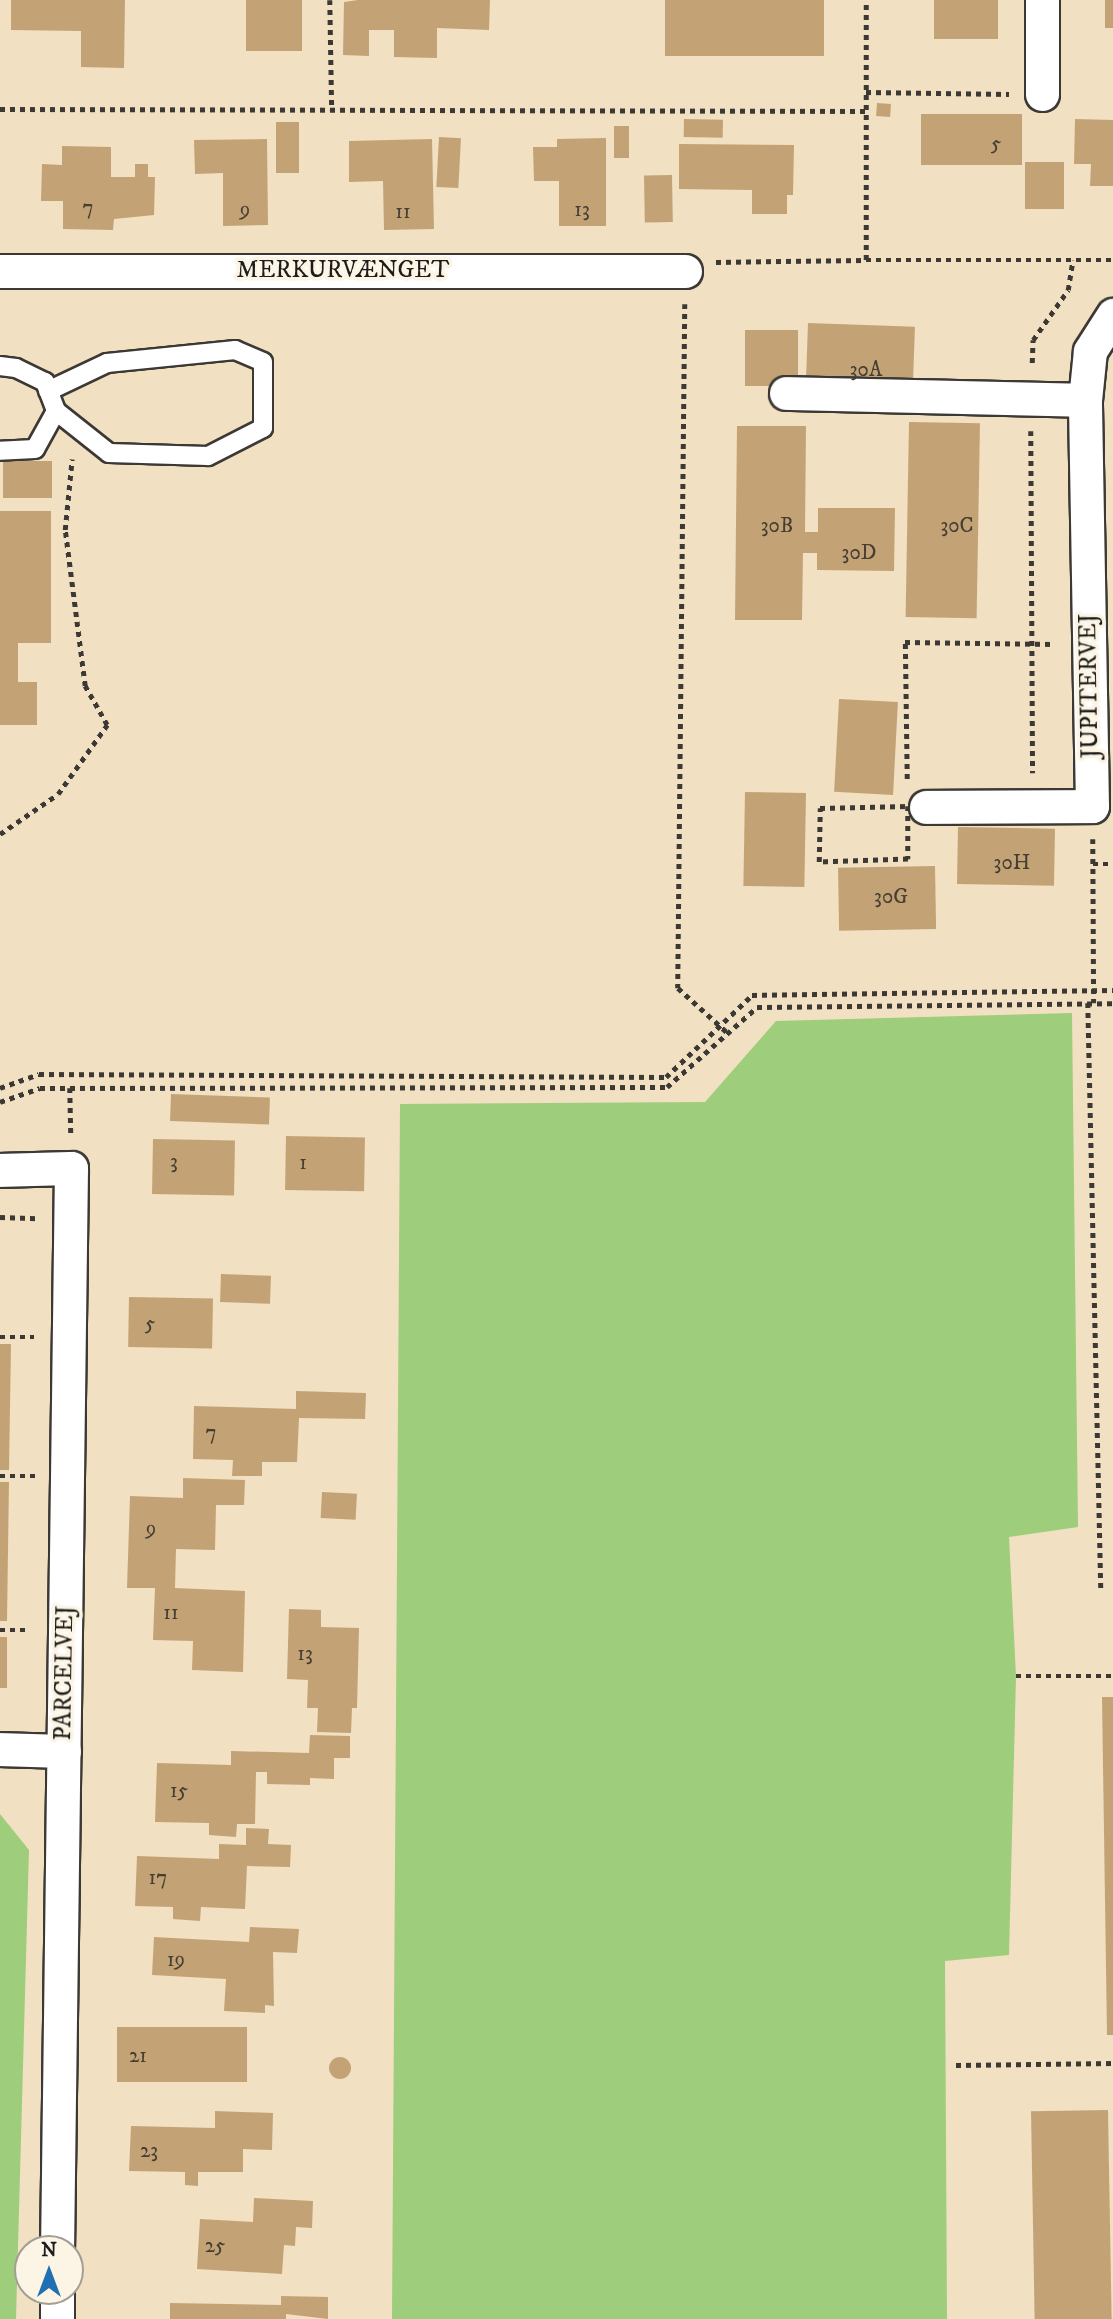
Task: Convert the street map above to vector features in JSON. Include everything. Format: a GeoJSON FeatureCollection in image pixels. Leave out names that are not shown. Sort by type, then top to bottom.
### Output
{"type":"FeatureCollection","features":[{"type":"Feature","properties":{"kind":"street"},"geometry":{"type":"LineString","coordinates":[[1042,0],[1042,94]]}},
{"type":"Feature","properties":{"kind":"street","name":"MERKURVÆNGET"},"geometry":{"type":"LineString","coordinates":[[0,271],[685,271]]}},
{"type":"Feature","properties":{"kind":"street","name":"JUPITERVEJ"},"geometry":{"type":"LineString","coordinates":[[1092,806],[1084,400],[1090,351],[1113,315]]}},
{"type":"Feature","properties":{"kind":"street"},"geometry":{"type":"LineString","coordinates":[[786,393],[1084,400]]}},
{"type":"Feature","properties":{"kind":"street"},"geometry":{"type":"LineString","coordinates":[[917,807],[1092,806]]}},
{"type":"Feature","properties":{"kind":"street"},"geometry":{"type":"LineString","coordinates":[[0,1170],[71,1168]]}},
{"type":"Feature","properties":{"kind":"street","name":"PARCELVEJ"},"geometry":{"type":"LineString","coordinates":[[58,2235],[71,1168]]}},
{"type":"Feature","properties":{"kind":"street"},"geometry":{"type":"LineString","coordinates":[[0,1749],[64,1751]]}},
{"type":"Feature","properties":{"kind":"lane"},"geometry":{"type":"LineString","coordinates":[[0,366],[16,368],[45,382],[48,391],[56,411],[108,453],[208,456],[263,428],[263,362],[235,351],[107,363],[48,391]]}},
{"type":"Feature","properties":{"kind":"lane"},"geometry":{"type":"LineString","coordinates":[[0,451],[35,449],[56,411]]}},
{"type":"Feature","properties":{"kind":"path"},"geometry":{"type":"LineString","coordinates":[[330,0],[332,110]]}},
{"type":"Feature","properties":{"kind":"path"},"geometry":{"type":"LineString","coordinates":[[866,0],[866,260]]}},
{"type":"Feature","properties":{"kind":"path"},"geometry":{"type":"LineString","coordinates":[[866,92],[1042,94]]}},
{"type":"Feature","properties":{"kind":"path"},"geometry":{"type":"LineString","coordinates":[[0,109],[866,111]]}},
{"type":"Feature","properties":{"kind":"path"},"geometry":{"type":"LineString","coordinates":[[728,1033],[678,988],[685,271],[725,260],[1113,260]]}},
{"type":"Feature","properties":{"kind":"path"},"geometry":{"type":"LineString","coordinates":[[1033,806],[1033,340],[1068,290],[1073,260]]}},
{"type":"Feature","properties":{"kind":"path"},"geometry":{"type":"LineString","coordinates":[[0,834],[58,794],[107,724],[85,686],[65,530],[75,427]]}},
{"type":"Feature","properties":{"kind":"path"},"geometry":{"type":"LineString","coordinates":[[917,807],[820,808],[819,862],[908,859],[917,807],[905,642],[1089,644]]}},
{"type":"Feature","properties":{"kind":"path"},"geometry":{"type":"LineString","coordinates":[[1092,806],[1094,990],[1091,1003],[1101,1591]]}},
{"type":"Feature","properties":{"kind":"path"},"geometry":{"type":"LineString","coordinates":[[1093,864],[1113,864]]}},
{"type":"Feature","properties":{"kind":"path"},"geometry":{"type":"LineString","coordinates":[[0,1088],[39,1074],[666,1077],[752,995],[1113,990]]}},
{"type":"Feature","properties":{"kind":"path"},"geometry":{"type":"LineString","coordinates":[[0,1102],[40,1088],[667,1087],[757,1007],[1113,1003]]}},
{"type":"Feature","properties":{"kind":"path"},"geometry":{"type":"LineString","coordinates":[[70,1088],[71,1168]]}},
{"type":"Feature","properties":{"kind":"path"},"geometry":{"type":"LineString","coordinates":[[1016,1676],[1113,1676]]}},
{"type":"Feature","properties":{"kind":"path"},"geometry":{"type":"LineString","coordinates":[[956,2065],[1113,2063]]}},
{"type":"Feature","properties":{"kind":"green space"},"geometry":{"type":"Polygon","coordinates":[[[1072,1013],[1078,1527],[1009,1537],[1016,1676],[1009,1955],[945,1961],[947,2319],[392,2319],[400,1104],[705,1102],[776,1021],[1072,1013]]]}},
{"type":"Feature","properties":{"kind":"green space"},"geometry":{"type":"Polygon","coordinates":[[[0,1814],[29,1850],[18,2235],[14,2235],[16,2319],[0,2319],[0,1814]]]}},
{"type":"Feature","properties":{"kind":"building"},"geometry":{"type":"Polygon","coordinates":[[[11,0],[125,0],[124,68],[81,67],[81,31],[11,30],[11,0]]]}},
{"type":"Feature","properties":{"kind":"building"},"geometry":{"type":"Polygon","coordinates":[[[246,0],[302,0],[302,51],[246,51],[246,0]]]}},
{"type":"Feature","properties":{"kind":"building"},"geometry":{"type":"Polygon","coordinates":[[[490,0],[489,30],[437,28],[437,58],[394,57],[394,30],[369,30],[369,56],[343,55],[344,2],[490,0]]]}},
{"type":"Feature","properties":{"kind":"building"},"geometry":{"type":"Polygon","coordinates":[[[665,0],[824,0],[824,56],[665,56],[665,0]]]}},
{"type":"Feature","properties":{"kind":"building"},"geometry":{"type":"Polygon","coordinates":[[[934,0],[998,0],[998,39],[934,39],[934,0]]]}},
{"type":"Feature","properties":{"kind":"building"},"geometry":{"type":"Polygon","coordinates":[[[1105,0],[1113,0],[1113,28],[1105,28],[1105,0]]]}},
{"type":"Feature","properties":{"kind":"building"},"geometry":{"type":"Polygon","coordinates":[[[877,103],[891,104],[890,117],[876,116],[877,103]]]}},
{"type":"Feature","properties":{"kind":"building"},"geometry":{"type":"Polygon","coordinates":[[[921,114],[1022,114],[1022,165],[921,165],[921,114]]]}},
{"type":"Feature","properties":{"kind":"building"},"geometry":{"type":"Polygon","coordinates":[[[684,119],[723,120],[723,138],[684,137],[684,119]]]}},
{"type":"Feature","properties":{"kind":"building"},"geometry":{"type":"Polygon","coordinates":[[[1075,119],[1113,120],[1113,186],[1090,186],[1091,164],[1074,164],[1075,119]]]}},
{"type":"Feature","properties":{"kind":"building"},"geometry":{"type":"Polygon","coordinates":[[[276,122],[299,122],[299,173],[276,173],[276,122]]]}},
{"type":"Feature","properties":{"kind":"building"},"geometry":{"type":"Polygon","coordinates":[[[614,126],[629,126],[629,158],[614,158],[614,126]]]}},
{"type":"Feature","properties":{"kind":"building"},"geometry":{"type":"Polygon","coordinates":[[[439,137],[461,138],[458,188],[436,187],[439,137]]]}},
{"type":"Feature","properties":{"kind":"building"},"geometry":{"type":"Polygon","coordinates":[[[606,138],[606,226],[559,226],[559,181],[534,181],[533,147],[557,147],[557,139],[606,138]]]}},
{"type":"Feature","properties":{"kind":"building"},"geometry":{"type":"Polygon","coordinates":[[[267,139],[268,225],[223,226],[223,173],[195,174],[194,140],[267,139]]]}},
{"type":"Feature","properties":{"kind":"building"},"geometry":{"type":"Polygon","coordinates":[[[432,139],[434,229],[384,230],[383,181],[349,182],[349,141],[432,139]]]}},
{"type":"Feature","properties":{"kind":"building"},"geometry":{"type":"Polygon","coordinates":[[[679,144],[794,145],[793,195],[787,195],[787,214],[752,214],[752,190],[679,189],[679,144]]]}},
{"type":"Feature","properties":{"kind":"building"},"geometry":{"type":"Polygon","coordinates":[[[62,146],[111,147],[111,177],[135,177],[135,164],[148,164],[148,177],[155,177],[154,215],[114,219],[113,230],[63,229],[63,201],[41,201],[42,164],[62,165],[62,146]]]}},
{"type":"Feature","properties":{"kind":"building"},"geometry":{"type":"Polygon","coordinates":[[[1025,162],[1064,162],[1064,209],[1025,209],[1025,162]]]}},
{"type":"Feature","properties":{"kind":"building"},"geometry":{"type":"Polygon","coordinates":[[[644,175],[672,175],[673,222],[645,222],[644,175]]]}},
{"type":"Feature","properties":{"kind":"building"},"geometry":{"type":"Polygon","coordinates":[[[808,323],[915,327],[913,387],[806,383],[808,323]]]}},
{"type":"Feature","properties":{"kind":"building"},"geometry":{"type":"Polygon","coordinates":[[[745,330],[798,330],[798,386],[745,386],[745,330]]]}},
{"type":"Feature","properties":{"kind":"building"},"geometry":{"type":"Polygon","coordinates":[[[909,422],[980,423],[977,618],[906,617],[909,422]]]}},
{"type":"Feature","properties":{"kind":"building"},"geometry":{"type":"Polygon","coordinates":[[[737,426],[806,426],[805,532],[818,532],[818,508],[895,508],[894,571],[817,570],[817,553],[803,553],[802,620],[735,620],[737,426]]]}},
{"type":"Feature","properties":{"kind":"building"},"geometry":{"type":"Polygon","coordinates":[[[3,461],[52,461],[52,498],[3,498],[3,461]]]}},
{"type":"Feature","properties":{"kind":"building"},"geometry":{"type":"Polygon","coordinates":[[[0,511],[51,511],[51,643],[18,643],[18,682],[37,682],[37,725],[0,725],[0,511]]]}},
{"type":"Feature","properties":{"kind":"building"},"geometry":{"type":"Polygon","coordinates":[[[839,699],[898,702],[893,795],[834,792],[839,699]]]}},
{"type":"Feature","properties":{"kind":"building"},"geometry":{"type":"Polygon","coordinates":[[[745,792],[806,793],[804,887],[743,886],[745,792]]]}},
{"type":"Feature","properties":{"kind":"building"},"geometry":{"type":"Polygon","coordinates":[[[958,827],[1055,829],[1054,886],[957,884],[958,827]]]}},
{"type":"Feature","properties":{"kind":"building"},"geometry":{"type":"Polygon","coordinates":[[[935,866],[936,929],[839,931],[838,868],[935,866]]]}},
{"type":"Feature","properties":{"kind":"building"},"geometry":{"type":"Polygon","coordinates":[[[171,1094],[270,1097],[269,1124],[170,1121],[171,1094]]]}},
{"type":"Feature","properties":{"kind":"building"},"geometry":{"type":"Polygon","coordinates":[[[286,1136],[365,1137],[364,1191],[285,1190],[286,1136]]]}},
{"type":"Feature","properties":{"kind":"building"},"geometry":{"type":"Polygon","coordinates":[[[153,1139],[235,1140],[234,1195],[152,1194],[153,1139]]]}},
{"type":"Feature","properties":{"kind":"building"},"geometry":{"type":"Polygon","coordinates":[[[221,1274],[271,1276],[270,1304],[220,1302],[221,1274]]]}},
{"type":"Feature","properties":{"kind":"building"},"geometry":{"type":"Polygon","coordinates":[[[129,1297],[213,1298],[212,1348],[128,1347],[129,1297]]]}},
{"type":"Feature","properties":{"kind":"building"},"geometry":{"type":"Polygon","coordinates":[[[0,1344],[11,1344],[9,1470],[0,1470],[0,1344]]]}},
{"type":"Feature","properties":{"kind":"building"},"geometry":{"type":"Polygon","coordinates":[[[296,1391],[366,1393],[365,1419],[299,1418],[297,1462],[262,1462],[262,1476],[232,1476],[233,1460],[193,1459],[194,1406],[296,1409],[296,1391]]]}},
{"type":"Feature","properties":{"kind":"building"},"geometry":{"type":"Polygon","coordinates":[[[183,1478],[245,1480],[244,1505],[216,1505],[215,1550],[176,1549],[175,1588],[245,1591],[243,1672],[192,1670],[193,1641],[153,1640],[155,1588],[127,1588],[130,1496],[183,1498],[183,1478]]]}},
{"type":"Feature","properties":{"kind":"building"},"geometry":{"type":"Polygon","coordinates":[[[0,1482],[9,1482],[7,1621],[0,1621],[0,1482]]]}},
{"type":"Feature","properties":{"kind":"building"},"geometry":{"type":"Polygon","coordinates":[[[322,1492],[357,1494],[356,1520],[321,1518],[322,1492]]]}},
{"type":"Feature","properties":{"kind":"building"},"geometry":{"type":"Polygon","coordinates":[[[289,1609],[321,1610],[321,1627],[359,1628],[357,1708],[352,1708],[351,1733],[317,1732],[318,1708],[307,1708],[308,1680],[287,1679],[289,1609]]]}},
{"type":"Feature","properties":{"kind":"building"},"geometry":{"type":"Polygon","coordinates":[[[0,1637],[7,1637],[7,1688],[0,1688],[0,1637]]]}},
{"type":"Feature","properties":{"kind":"building"},"geometry":{"type":"Polygon","coordinates":[[[1102,1697],[1113,1697],[1113,2035],[1107,2035],[1102,1697]]]}},
{"type":"Feature","properties":{"kind":"building"},"geometry":{"type":"Polygon","coordinates":[[[310,1735],[350,1736],[350,1758],[334,1758],[334,1779],[310,1778],[310,1785],[267,1784],[267,1772],[256,1772],[255,1824],[237,1824],[236,1837],[209,1835],[209,1823],[155,1822],[157,1763],[231,1765],[231,1751],[309,1753],[310,1735]]]}},
{"type":"Feature","properties":{"kind":"building"},"geometry":{"type":"Polygon","coordinates":[[[246,1828],[269,1829],[268,1844],[291,1845],[290,1867],[247,1866],[245,1909],[201,1907],[200,1921],[173,1919],[173,1907],[135,1906],[137,1856],[219,1859],[219,1844],[246,1845],[246,1828]]]}},
{"type":"Feature","properties":{"kind":"building"},"geometry":{"type":"Polygon","coordinates":[[[250,1927],[299,1929],[297,1953],[273,1952],[274,2006],[265,2005],[265,2013],[224,2011],[226,1979],[152,1975],[154,1937],[249,1942],[250,1927]]]}},
{"type":"Feature","properties":{"kind":"building"},"geometry":{"type":"Polygon","coordinates":[[[117,2027],[247,2027],[247,2082],[117,2082],[117,2027]]]}},
{"type":"Feature","properties":{"kind":"building"},"geometry":{"type":"Polygon","coordinates":[[[340,2057],[348,2060],[351,2068],[348,2076],[340,2079],[332,2076],[329,2068],[332,2060],[340,2057]]]}},
{"type":"Feature","properties":{"kind":"building"},"geometry":{"type":"Polygon","coordinates":[[[1108,2110],[1112,2319],[1035,2319],[1031,2111],[1108,2110]]]}},
{"type":"Feature","properties":{"kind":"building"},"geometry":{"type":"Polygon","coordinates":[[[215,2111],[273,2113],[272,2150],[243,2149],[243,2172],[198,2172],[198,2186],[185,2185],[185,2172],[129,2171],[131,2126],[215,2128],[215,2111]]]}},
{"type":"Feature","properties":{"kind":"building"},"geometry":{"type":"Polygon","coordinates":[[[254,2198],[313,2201],[312,2228],[296,2227],[295,2246],[284,2245],[282,2274],[197,2269],[200,2219],[253,2222],[254,2198]]]}},
{"type":"Feature","properties":{"kind":"building"},"geometry":{"type":"Polygon","coordinates":[[[281,2296],[328,2297],[328,2319],[286,2314],[286,2319],[170,2319],[170,2303],[281,2305],[281,2296]]]}}]}
